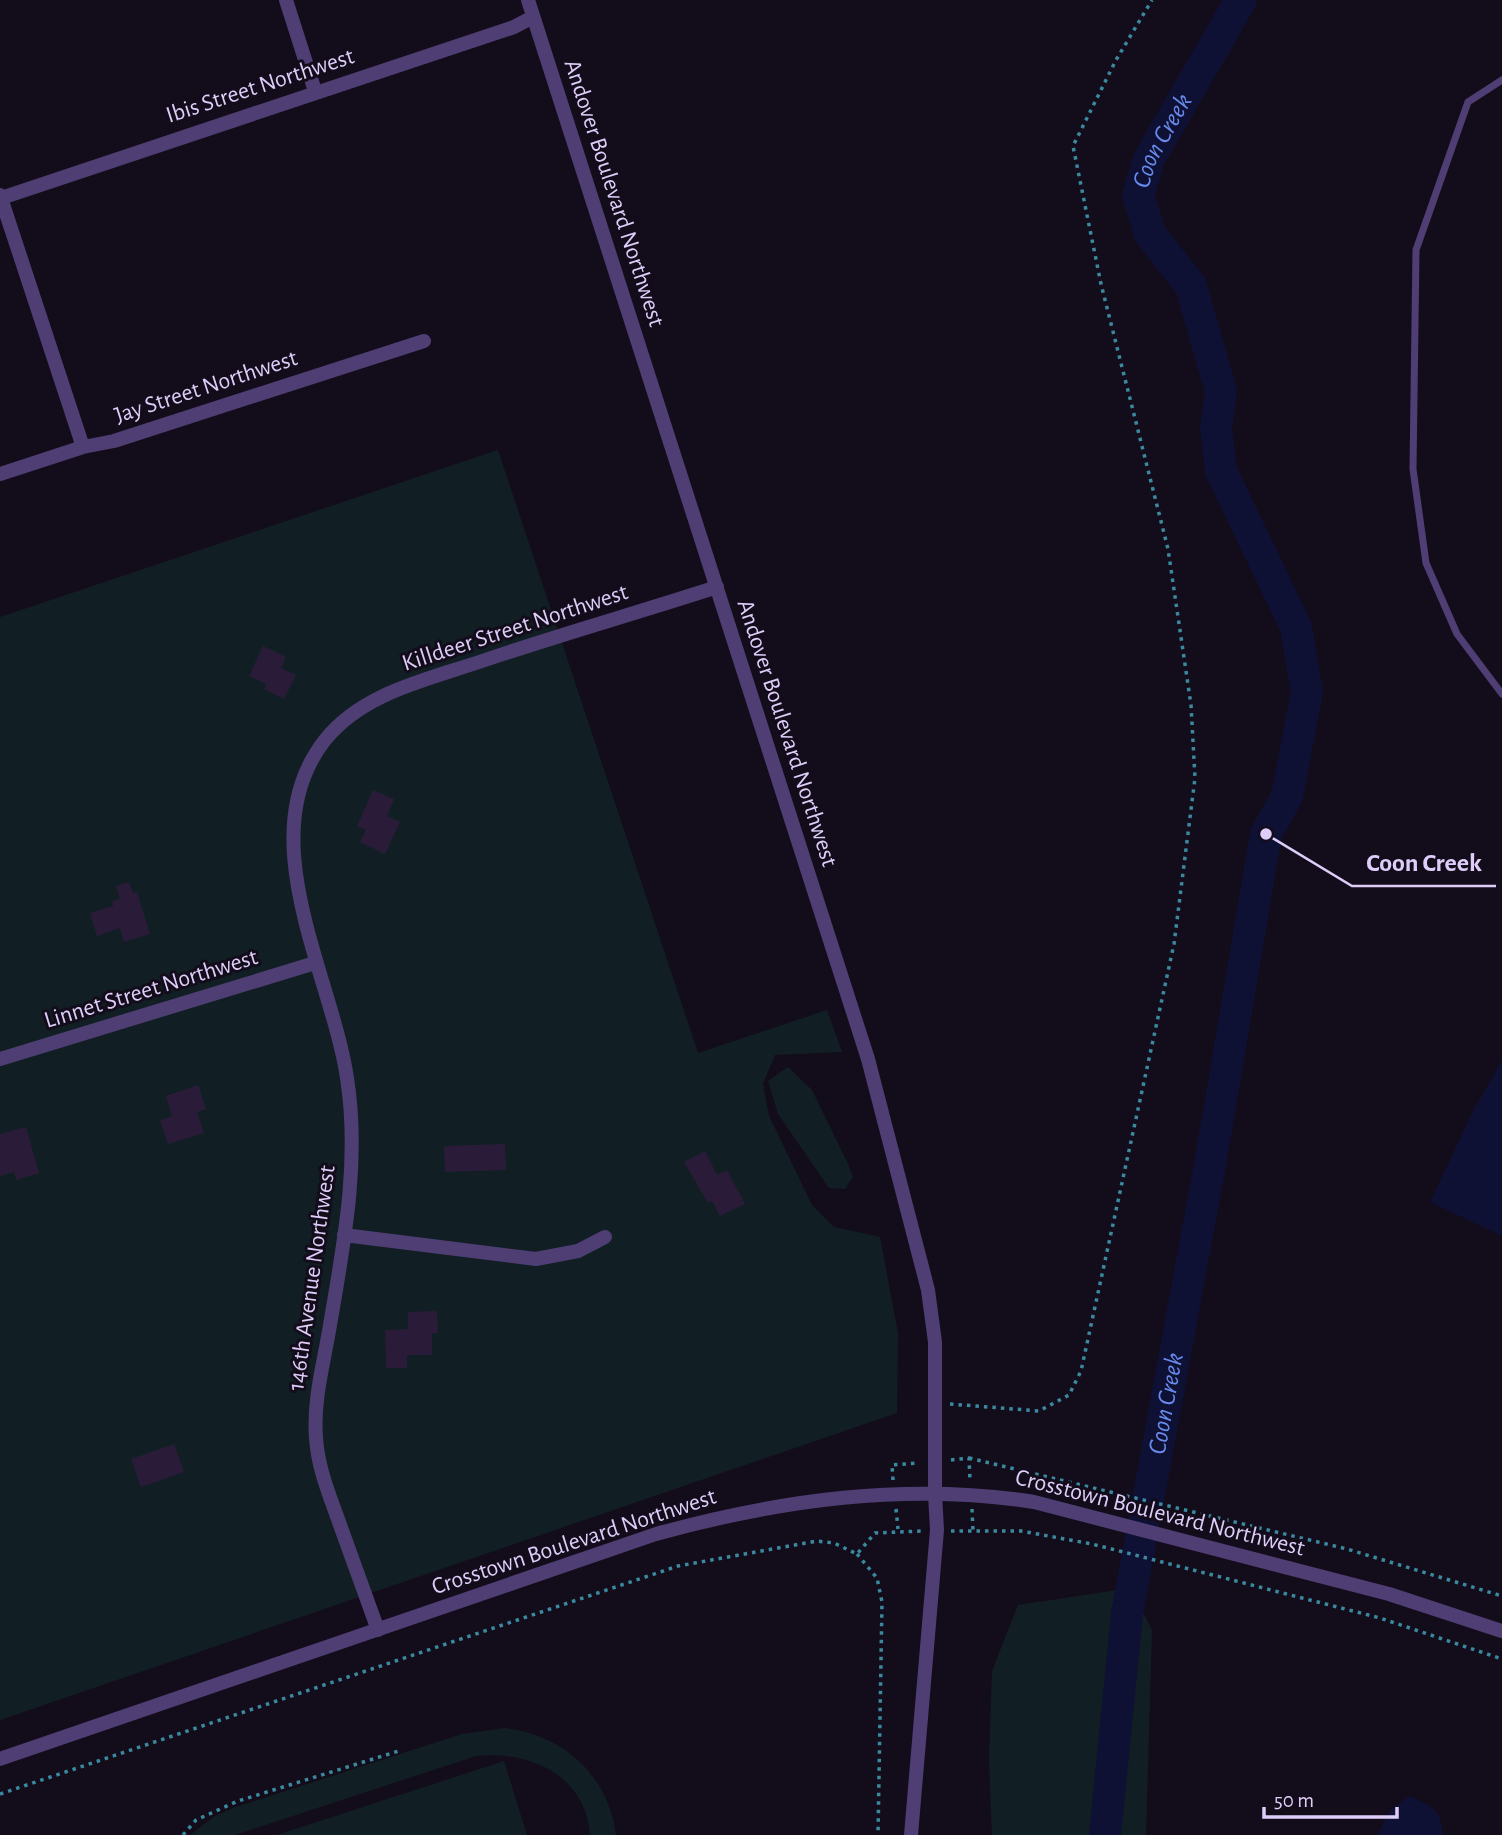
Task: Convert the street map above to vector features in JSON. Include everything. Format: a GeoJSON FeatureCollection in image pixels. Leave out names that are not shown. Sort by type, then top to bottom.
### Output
{"type":"FeatureCollection","features":[{"type":"Feature","properties":{"kind":"street"},"geometry":{"type":"LineString","coordinates":[[286,0],[315,91]]}},
{"type":"Feature","properties":{"kind":"street","name":"Andover Boulevard Northwest"},"geometry":{"type":"LineString","coordinates":[[527,0],[872,1071],[928,1290],[935,1342],[937,1530],[911,1835]]}},
{"type":"Feature","properties":{"kind":"street","name":"Ibis Street Northwest"},"geometry":{"type":"LineString","coordinates":[[1,196],[514,27],[533,17]]}},
{"type":"Feature","properties":{"kind":"street"},"geometry":{"type":"LineString","coordinates":[[1,196],[83,447]]}},
{"type":"Feature","properties":{"kind":"street","name":"Jay Street Northwest"},"geometry":{"type":"LineString","coordinates":[[0,474],[83,447],[114,441],[424,341]]}},
{"type":"Feature","properties":{"kind":"street","name":"Killdeer Street Northwest"},"geometry":{"type":"LineString","coordinates":[[335,729],[357,710],[400,689],[717,587]]}},
{"type":"Feature","properties":{"kind":"street","name":"146th Avenue Northwest"},"geometry":{"type":"LineString","coordinates":[[335,729],[323,742],[309,769],[298,802],[294,829],[296,863],[315,963],[347,1074],[352,1117],[353,1146],[344,1235],[317,1389],[315,1437],[320,1471],[378,1630]]}},
{"type":"Feature","properties":{"kind":"street","name":"Linnet Street Northwest"},"geometry":{"type":"LineString","coordinates":[[0,1059],[315,963]]}},
{"type":"Feature","properties":{"kind":"street"},"geometry":{"type":"LineString","coordinates":[[344,1235],[536,1259],[578,1251],[605,1237]]}},
{"type":"Feature","properties":{"kind":"street","name":"Crosstown Boulevard Northwest"},"geometry":{"type":"LineString","coordinates":[[0,1759],[656,1534],[718,1517],[845,1497],[935,1494],[996,1496],[1097,1517],[1389,1594],[1502,1631]]}},
{"type":"Feature","properties":{"kind":"lane"},"geometry":{"type":"LineString","coordinates":[[1502,80],[1468,102],[1416,250],[1413,469],[1426,563],[1457,634],[1502,694]]}},
{"type":"Feature","properties":{"kind":"path"},"geometry":{"type":"LineString","coordinates":[[934,1402],[1039,1411],[1069,1395],[1081,1371],[1174,944],[1195,778],[1191,705],[1168,549],[1101,284],[1073,146],[1116,60],[1153,0]]}},
{"type":"Feature","properties":{"kind":"path"},"geometry":{"type":"LineString","coordinates":[[969,1458],[1188,1513],[1347,1549],[1502,1596]]}},
{"type":"Feature","properties":{"kind":"path"},"geometry":{"type":"LineString","coordinates":[[857,1554],[875,1533],[937,1530],[1021,1531],[1092,1544],[1380,1618],[1502,1659]]}},
{"type":"Feature","properties":{"kind":"path"},"geometry":{"type":"LineString","coordinates":[[0,1794],[678,1566],[817,1541],[834,1543],[857,1554],[877,1578],[882,1602],[878,1835]]}},
{"type":"Feature","properties":{"kind":"path"},"geometry":{"type":"LineString","coordinates":[[184,1835],[196,1820],[238,1801],[402,1750]]}},
{"type":"Feature","properties":{"kind":"shaded area"},"geometry":{"type":"Polygon","coordinates":[[[498,450],[698,1053],[827,1010],[842,1052],[775,1055],[763,1084],[769,1116],[812,1205],[834,1227],[880,1237],[898,1333],[897,1413],[0,1720],[0,617],[498,450]]]}},
{"type":"Feature","properties":{"kind":"shaded area"},"geometry":{"type":"Polygon","coordinates":[[[1502,1060],[1502,1236],[1430,1202],[1473,1111],[1502,1060]]]}},
{"type":"Feature","properties":{"kind":"shaded area"},"geometry":{"type":"Polygon","coordinates":[[[788,1067],[812,1090],[848,1164],[853,1177],[845,1189],[829,1188],[778,1114],[768,1081],[788,1067]]]}},
{"type":"Feature","properties":{"kind":"shaded area"},"geometry":{"type":"Polygon","coordinates":[[[1131,1588],[1152,1630],[1146,1835],[992,1835],[989,1761],[992,1671],[1018,1605],[1131,1588]]]}},
{"type":"Feature","properties":{"kind":"shaded area"},"geometry":{"type":"Polygon","coordinates":[[[505,1728],[546,1739],[580,1762],[604,1794],[616,1835],[590,1835],[586,1814],[578,1796],[566,1782],[551,1771],[516,1757],[496,1755],[476,1756],[235,1835],[190,1835],[215,1816],[233,1808],[462,1734],[505,1728]]]}},
{"type":"Feature","properties":{"kind":"shaded area"},"geometry":{"type":"Polygon","coordinates":[[[504,1761],[527,1835],[277,1835],[504,1761]]]}},
{"type":"Feature","properties":{"kind":"shaded area"},"geometry":{"type":"Polygon","coordinates":[[[1409,1796],[1423,1802],[1438,1814],[1442,1835],[1377,1835],[1390,1811],[1409,1796]]]}},
{"type":"Feature","properties":{"kind":"building"},"geometry":{"type":"Polygon","coordinates":[[[263,646],[286,657],[281,668],[296,675],[284,699],[264,689],[266,684],[249,676],[263,646]]]}},
{"type":"Feature","properties":{"kind":"building"},"geometry":{"type":"Polygon","coordinates":[[[373,790],[394,799],[387,816],[400,822],[385,854],[360,842],[366,830],[357,826],[373,790]]]}},
{"type":"Feature","properties":{"kind":"building"},"geometry":{"type":"Polygon","coordinates":[[[129,882],[133,893],[137,892],[150,934],[124,942],[120,928],[97,936],[90,913],[113,906],[112,901],[120,899],[116,886],[129,882]]]}},
{"type":"Feature","properties":{"kind":"building"},"geometry":{"type":"Polygon","coordinates":[[[198,1085],[206,1109],[197,1112],[204,1133],[168,1144],[160,1120],[172,1116],[166,1096],[198,1085]]]}},
{"type":"Feature","properties":{"kind":"building"},"geometry":{"type":"Polygon","coordinates":[[[26,1127],[39,1173],[16,1180],[14,1172],[0,1176],[0,1134],[26,1127]]]}},
{"type":"Feature","properties":{"kind":"building"},"geometry":{"type":"Polygon","coordinates":[[[505,1144],[506,1170],[445,1172],[444,1146],[505,1144]]]}},
{"type":"Feature","properties":{"kind":"building"},"geometry":{"type":"Polygon","coordinates":[[[705,1151],[717,1175],[727,1170],[745,1204],[720,1216],[712,1201],[708,1203],[684,1162],[705,1151]]]}},
{"type":"Feature","properties":{"kind":"building"},"geometry":{"type":"Polygon","coordinates":[[[437,1311],[438,1333],[432,1333],[432,1355],[407,1355],[407,1368],[386,1368],[385,1330],[408,1329],[408,1312],[437,1311]]]}},
{"type":"Feature","properties":{"kind":"building"},"geometry":{"type":"Polygon","coordinates":[[[174,1444],[184,1472],[141,1487],[131,1459],[174,1444]]]}},
{"type":"Feature","properties":{"kind":"waterway","name":"Coon Creek"},"geometry":{"type":"LineString","coordinates":[[1105,1835],[1127,1614],[1211,1159],[1266,834],[1287,796],[1307,692],[1296,627],[1221,471],[1216,428],[1221,391],[1191,286],[1150,234],[1138,195],[1149,159],[1241,0]]}},
{"type":"Feature","properties":{"kind":"place","name":"Coon Creek"},"geometry":{"type":"Point","coordinates":[1266,834]}}]}
